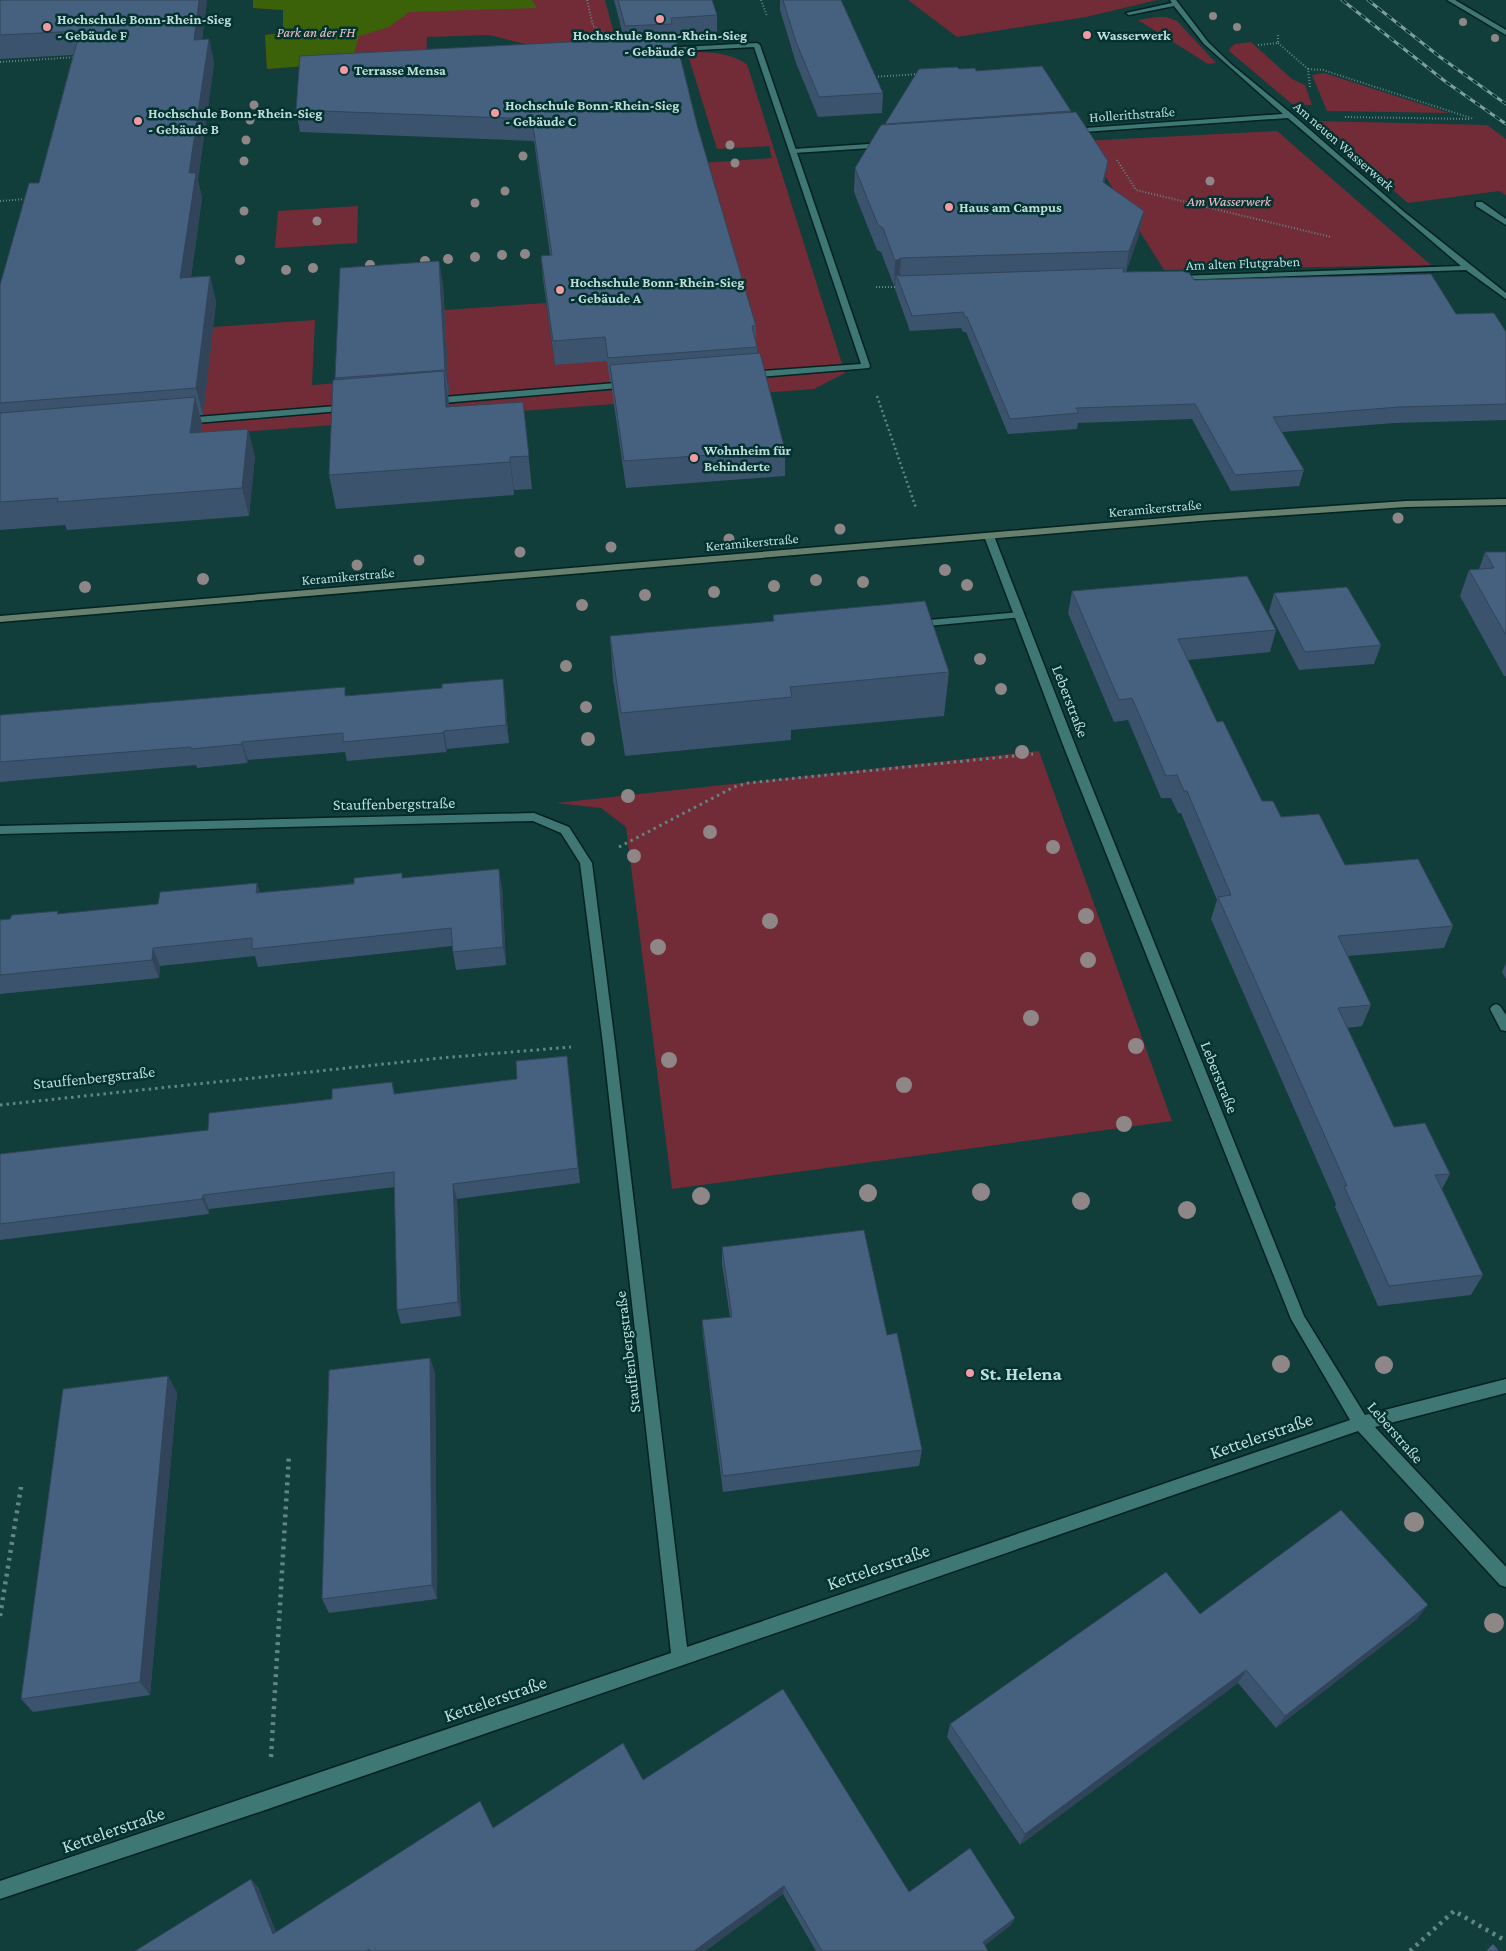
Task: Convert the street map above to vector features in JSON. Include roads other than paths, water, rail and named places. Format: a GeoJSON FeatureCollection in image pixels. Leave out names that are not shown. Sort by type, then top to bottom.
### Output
{"type":"FeatureCollection","features":[{"type":"Feature","properties":{"kind":"street"},"geometry":{"type":"LineString","coordinates":[[1450,0],[1506,33]]}},
{"type":"Feature","properties":{"kind":"street","name":"Am neuen Wasserwerk"},"geometry":{"type":"LineString","coordinates":[[1129,13],[1174,2],[1206,43],[1229,65],[1291,116],[1394,207],[1467,268],[1506,297]]}},
{"type":"Feature","properties":{"kind":"street"},"geometry":{"type":"LineString","coordinates":[[610,52],[757,45],[866,366],[736,376]]}},
{"type":"Feature","properties":{"kind":"street","name":"Hollerithstraße"},"geometry":{"type":"LineString","coordinates":[[1061,132],[1291,116]]}},
{"type":"Feature","properties":{"kind":"street"},"geometry":{"type":"LineString","coordinates":[[794,151],[888,144]]}},
{"type":"Feature","properties":{"kind":"street"},"geometry":{"type":"LineString","coordinates":[[1479,204],[1506,223]]}},
{"type":"Feature","properties":{"kind":"street","name":"Am alten Flutgraben"},"geometry":{"type":"LineString","coordinates":[[1166,279],[1467,268]]}},
{"type":"Feature","properties":{"kind":"street"},"geometry":{"type":"LineString","coordinates":[[418,402],[637,384]]}},
{"type":"Feature","properties":{"kind":"street"},"geometry":{"type":"LineString","coordinates":[[179,421],[358,407]]}},
{"type":"Feature","properties":{"kind":"street","name":"Keramikerstraße"},"geometry":{"type":"LineString","coordinates":[[0,619],[1200,518],[1396,505],[1506,502]]}},
{"type":"Feature","properties":{"kind":"street","name":"Leberstraße"},"geometry":{"type":"LineString","coordinates":[[989,536],[1071,750],[1298,1319],[1361,1423],[1506,1579]]}},
{"type":"Feature","properties":{"kind":"street"},"geometry":{"type":"LineString","coordinates":[[902,625],[1020,615]]}},
{"type":"Feature","properties":{"kind":"street","name":"Stauffenbergstraße"},"geometry":{"type":"LineString","coordinates":[[0,830],[534,818],[565,830],[586,863],[609,1044],[680,1657]]}},
{"type":"Feature","properties":{"kind":"street"},"geometry":{"type":"LineString","coordinates":[[1496,1009],[1506,1026]]}},
{"type":"Feature","properties":{"kind":"street","name":"Kettelerstraße"},"geometry":{"type":"LineString","coordinates":[[0,1890],[268,1800],[1361,1423],[1506,1386]]}},
{"type":"Feature","properties":{"kind":"railway"},"geometry":{"type":"LineString","coordinates":[[1342,0],[1446,82],[1506,124]]}},
{"type":"Feature","properties":{"kind":"railway"},"geometry":{"type":"LineString","coordinates":[[1368,0],[1440,57],[1506,104]]}},
{"type":"Feature","properties":{"kind":"place","name":"Hochschule Bonn-Rhein-Sieg - Gebäude G"},"geometry":{"type":"Point","coordinates":[660,19]}},
{"type":"Feature","properties":{"kind":"place","name":"Hochschule Bonn-Rhein-Sieg - Gebäude F"},"geometry":{"type":"Point","coordinates":[47,27]}},
{"type":"Feature","properties":{"kind":"place","name":"Wasserwerk"},"geometry":{"type":"Point","coordinates":[1087,35]}},
{"type":"Feature","properties":{"kind":"place","name":"Terrasse Mensa"},"geometry":{"type":"Point","coordinates":[344,70]}},
{"type":"Feature","properties":{"kind":"place","name":"Hochschule Bonn-Rhein-Sieg - Gebäude C"},"geometry":{"type":"Point","coordinates":[495,113]}},
{"type":"Feature","properties":{"kind":"place","name":"Hochschule Bonn-Rhein-Sieg - Gebäude B"},"geometry":{"type":"Point","coordinates":[138,121]}},
{"type":"Feature","properties":{"kind":"place","name":"Haus am Campus"},"geometry":{"type":"Point","coordinates":[949,207]}},
{"type":"Feature","properties":{"kind":"place","name":"Hochschule Bonn-Rhein-Sieg - Gebäude A"},"geometry":{"type":"Point","coordinates":[560,290]}},
{"type":"Feature","properties":{"kind":"place","name":"Wohnheim für Behinderte"},"geometry":{"type":"Point","coordinates":[694,458]}},
{"type":"Feature","properties":{"kind":"place","name":"St. Helena"},"geometry":{"type":"Point","coordinates":[970,1373]}},
{"type":"Feature","properties":{"kind":"park label","name":"Park an der FH"},"geometry":{"type":"Point","coordinates":[316,32]}},
{"type":"Feature","properties":{"kind":"park label","name":"Am Wasserwerk"},"geometry":{"type":"Point","coordinates":[1229,201]}}]}
